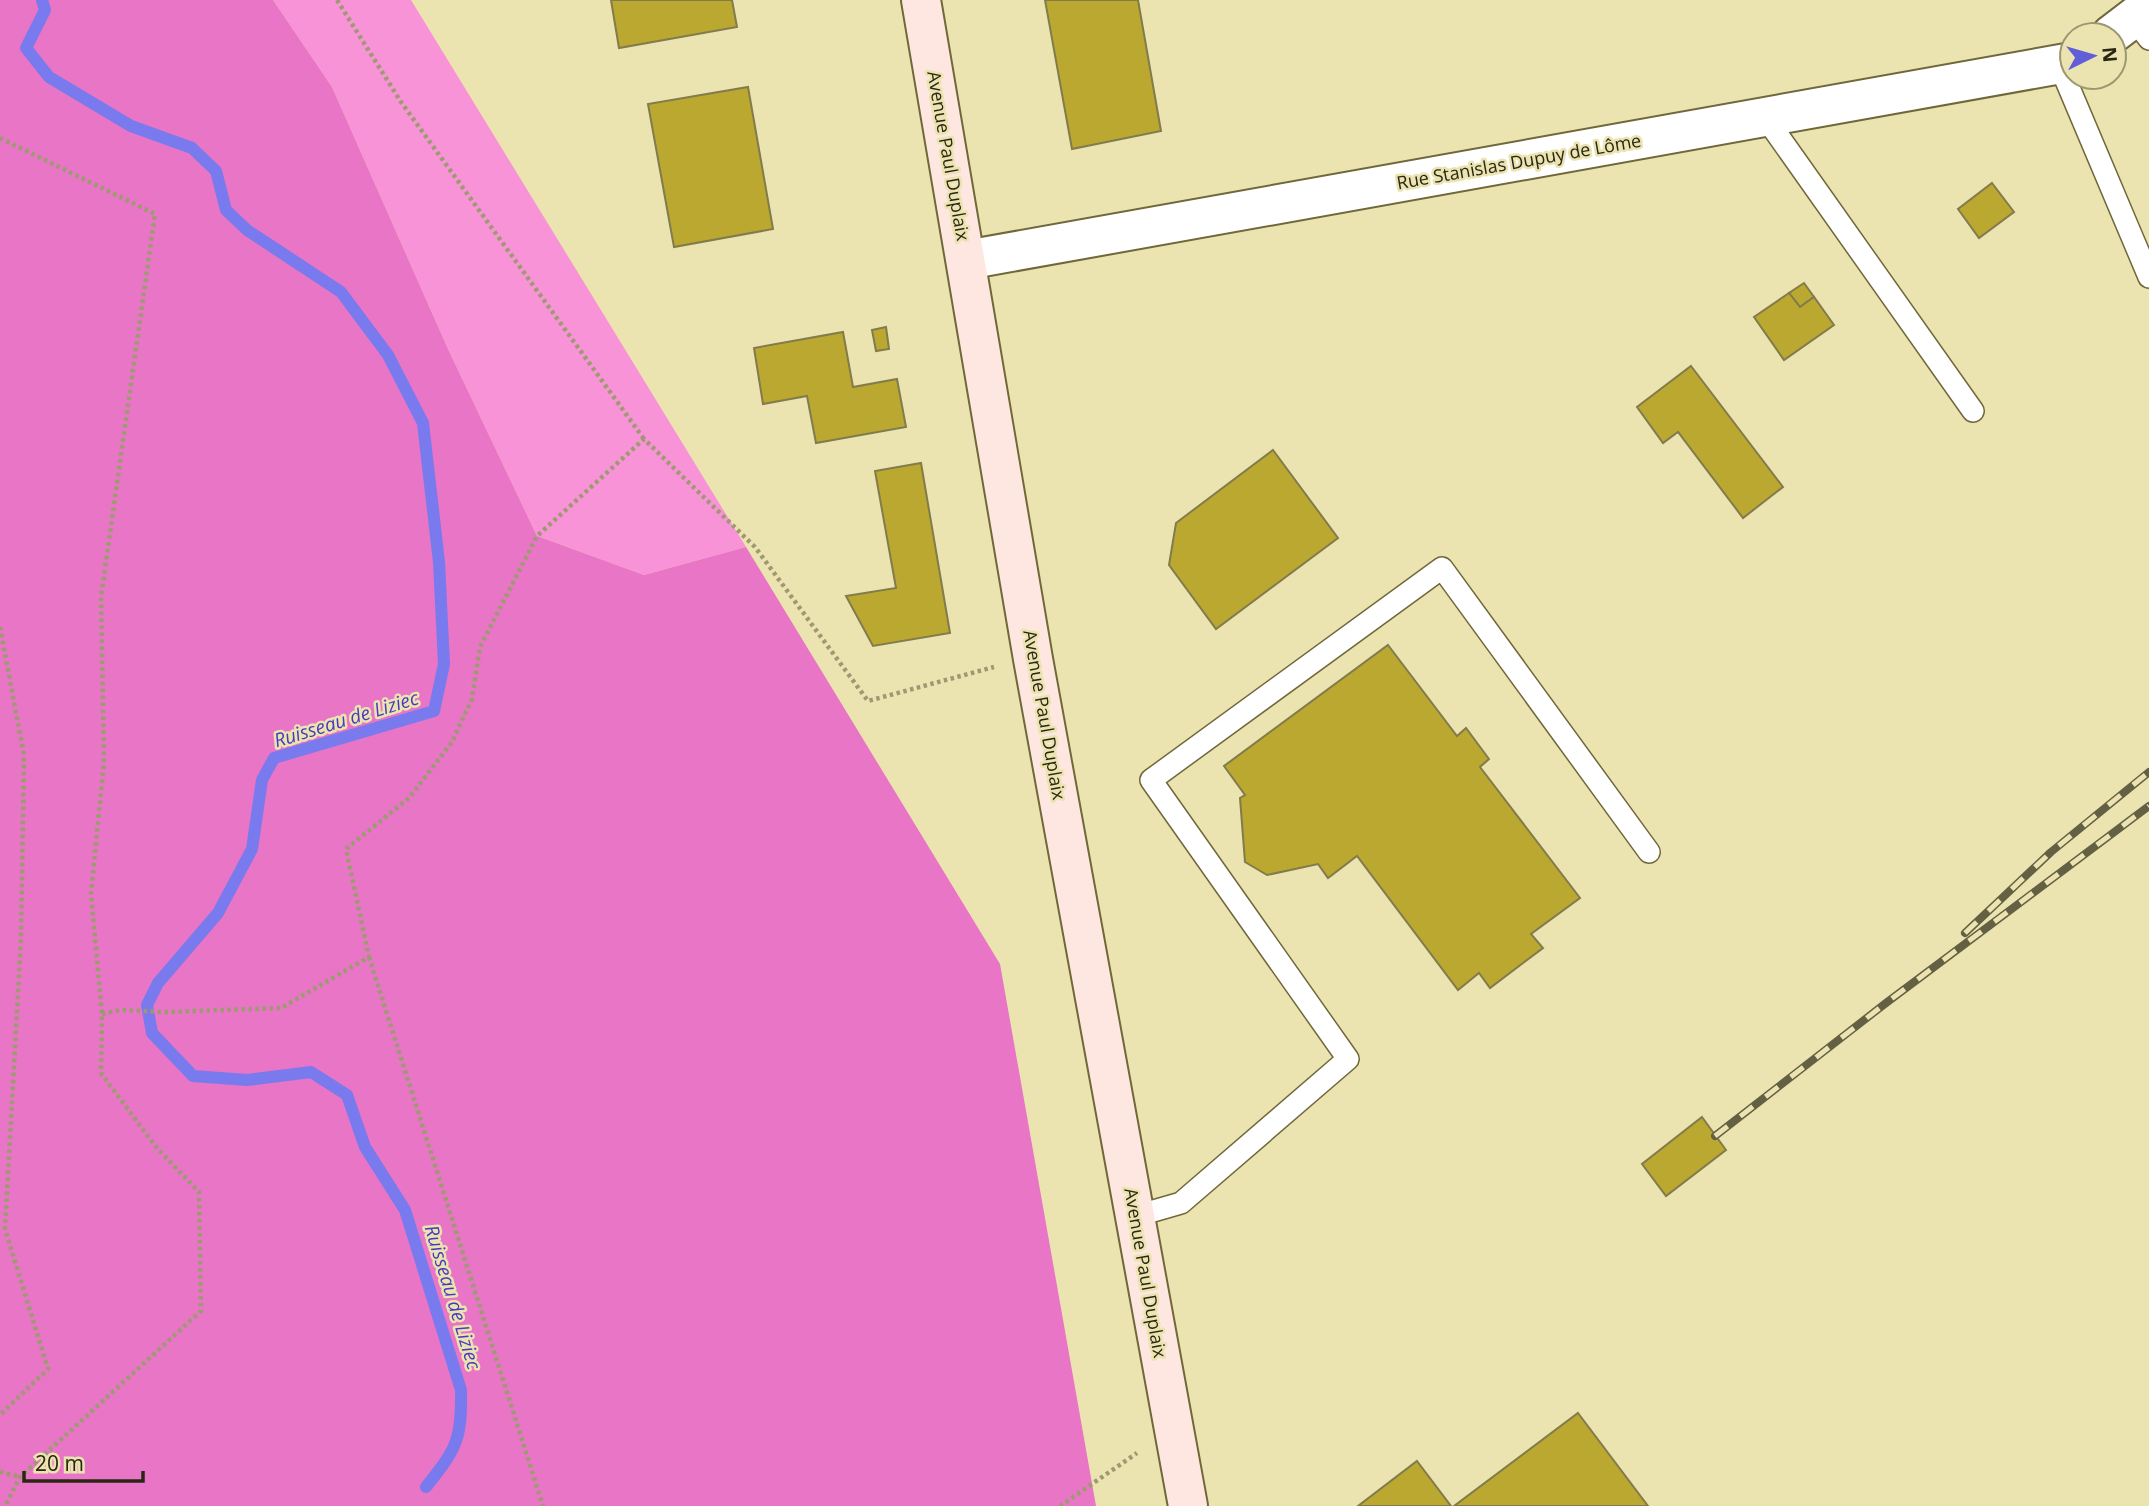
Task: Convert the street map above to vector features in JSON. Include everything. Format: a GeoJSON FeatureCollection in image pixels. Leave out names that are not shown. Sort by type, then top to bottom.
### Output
{"type":"FeatureCollection","features":[{"type":"Feature","properties":{"kind":"main road","name":"Avenue Paul Duplaix"},"geometry":{"type":"LineString","coordinates":[[921,0],[1033,659],[1188,1506]]}},
{"type":"Feature","properties":{"kind":"street","name":"Rue Stanislas Dupuy de Lôme"},"geometry":{"type":"LineString","coordinates":[[966,260],[2058,64]]}},
{"type":"Feature","properties":{"kind":"lane"},"geometry":{"type":"LineString","coordinates":[[2077,91],[2149,277]]}},
{"type":"Feature","properties":{"kind":"lane"},"geometry":{"type":"LineString","coordinates":[[1765,117],[1973,411]]}},
{"type":"Feature","properties":{"kind":"lane"},"geometry":{"type":"LineString","coordinates":[[1136,1216],[1181,1203],[1348,1059],[1152,780],[1442,568],[1649,852]]}},
{"type":"Feature","properties":{"kind":"path"},"geometry":{"type":"LineString","coordinates":[[337,0],[401,102],[644,439],[755,547],[868,701],[994,667]]}},
{"type":"Feature","properties":{"kind":"path"},"geometry":{"type":"LineString","coordinates":[[0,139],[155,214],[102,597],[104,761],[91,894],[102,1014],[101,1073],[156,1147],[199,1192],[201,1311],[20,1477],[5,1506]]}},
{"type":"Feature","properties":{"kind":"path"},"geometry":{"type":"LineString","coordinates":[[543,1506],[369,957],[346,849],[409,797],[452,742],[471,699],[480,647],[537,536],[644,439]]}},
{"type":"Feature","properties":{"kind":"path"},"geometry":{"type":"LineString","coordinates":[[0,627],[24,755],[21,939],[2,1229],[48,1368],[0,1415]]}},
{"type":"Feature","properties":{"kind":"path"},"geometry":{"type":"LineString","coordinates":[[102,1014],[120,1010],[164,1012],[281,1008],[369,957]]}},
{"type":"Feature","properties":{"kind":"path"},"geometry":{"type":"LineString","coordinates":[[1060,1506],[1172,1429]]}},
{"type":"Feature","properties":{"kind":"path"},"geometry":{"type":"LineString","coordinates":[[0,1472],[20,1477]]}},
{"type":"Feature","properties":{"kind":"shaded area"},"geometry":{"type":"Polygon","coordinates":[[[0,0],[273,0],[332,87],[448,349],[537,536],[644,575],[746,547],[1000,964],[1096,1506],[0,1506],[0,0]]]}},
{"type":"Feature","properties":{"kind":"shaded area"},"geometry":{"type":"Polygon","coordinates":[[[273,0],[411,0],[746,547],[644,575],[537,536],[448,349],[332,87],[273,0]]]}},
{"type":"Feature","properties":{"kind":"building"},"geometry":{"type":"Polygon","coordinates":[[[611,0],[732,0],[737,27],[619,48],[611,0]]]}},
{"type":"Feature","properties":{"kind":"building"},"geometry":{"type":"Polygon","coordinates":[[[1045,0],[1138,0],[1161,131],[1072,149],[1045,0]]]}},
{"type":"Feature","properties":{"kind":"building"},"geometry":{"type":"Polygon","coordinates":[[[748,87],[773,229],[674,247],[648,104],[748,87]]]}},
{"type":"Feature","properties":{"kind":"building"},"geometry":{"type":"Polygon","coordinates":[[[1992,183],[2014,212],[1979,238],[1958,209],[1992,183]]]}},
{"type":"Feature","properties":{"kind":"building"},"geometry":{"type":"Polygon","coordinates":[[[1804,283],[1814,297],[1800,307],[1789,293],[1804,283]]]}},
{"type":"Feature","properties":{"kind":"building"},"geometry":{"type":"Polygon","coordinates":[[[1789,293],[1800,307],[1814,297],[1834,325],[1784,360],[1754,317],[1789,293]]]}},
{"type":"Feature","properties":{"kind":"building"},"geometry":{"type":"Polygon","coordinates":[[[886,327],[889,349],[876,351],[872,330],[886,327]]]}},
{"type":"Feature","properties":{"kind":"building"},"geometry":{"type":"Polygon","coordinates":[[[843,332],[853,387],[897,379],[906,427],[816,443],[807,396],[763,404],[754,348],[843,332]]]}},
{"type":"Feature","properties":{"kind":"building"},"geometry":{"type":"Polygon","coordinates":[[[1691,366],[1783,487],[1743,518],[1678,432],[1663,443],[1637,407],[1691,366]]]}},
{"type":"Feature","properties":{"kind":"building"},"geometry":{"type":"Polygon","coordinates":[[[1273,450],[1338,538],[1216,629],[1169,565],[1176,523],[1273,450]]]}},
{"type":"Feature","properties":{"kind":"building"},"geometry":{"type":"Polygon","coordinates":[[[921,463],[950,633],[873,646],[846,596],[896,588],[875,471],[921,463]]]}},
{"type":"Feature","properties":{"kind":"building"},"geometry":{"type":"Polygon","coordinates":[[[1388,645],[1457,736],[1466,728],[1489,759],[1480,767],[1580,898],[1531,934],[1543,948],[1490,988],[1479,973],[1458,990],[1357,856],[1328,878],[1318,864],[1267,875],[1245,862],[1240,798],[1245,795],[1224,766],[1388,645]]]}},
{"type":"Feature","properties":{"kind":"building"},"geometry":{"type":"Polygon","coordinates":[[[1702,1117],[1726,1150],[1666,1196],[1642,1164],[1702,1117]]]}},
{"type":"Feature","properties":{"kind":"building"},"geometry":{"type":"Polygon","coordinates":[[[1578,1413],[1648,1506],[1454,1506],[1578,1413]]]}},
{"type":"Feature","properties":{"kind":"building"},"geometry":{"type":"Polygon","coordinates":[[[1417,1461],[1451,1506],[1358,1506],[1417,1461]]]}},
{"type":"Feature","properties":{"kind":"waterway","name":"Ruisseau de Liziec"},"geometry":{"type":"LineString","coordinates":[[42,0],[45,10],[26,48],[49,77],[131,126],[192,148],[216,171],[226,210],[247,230],[341,292],[388,355],[423,423],[439,562],[444,664],[434,711],[274,758],[262,780],[252,849],[218,913],[158,983],[147,1005],[152,1033],[193,1076],[247,1080],[311,1072],[347,1095],[365,1147],[405,1210],[461,1390],[460,1421],[455,1443],[451,1453],[426,1487]]}},
{"type":"Feature","properties":{"kind":"railway"},"geometry":{"type":"LineString","coordinates":[[1965,933],[2051,852],[2149,772]]}},
{"type":"Feature","properties":{"kind":"railway"},"geometry":{"type":"LineString","coordinates":[[1715,1136],[1886,1003],[2149,806]]}}]}
